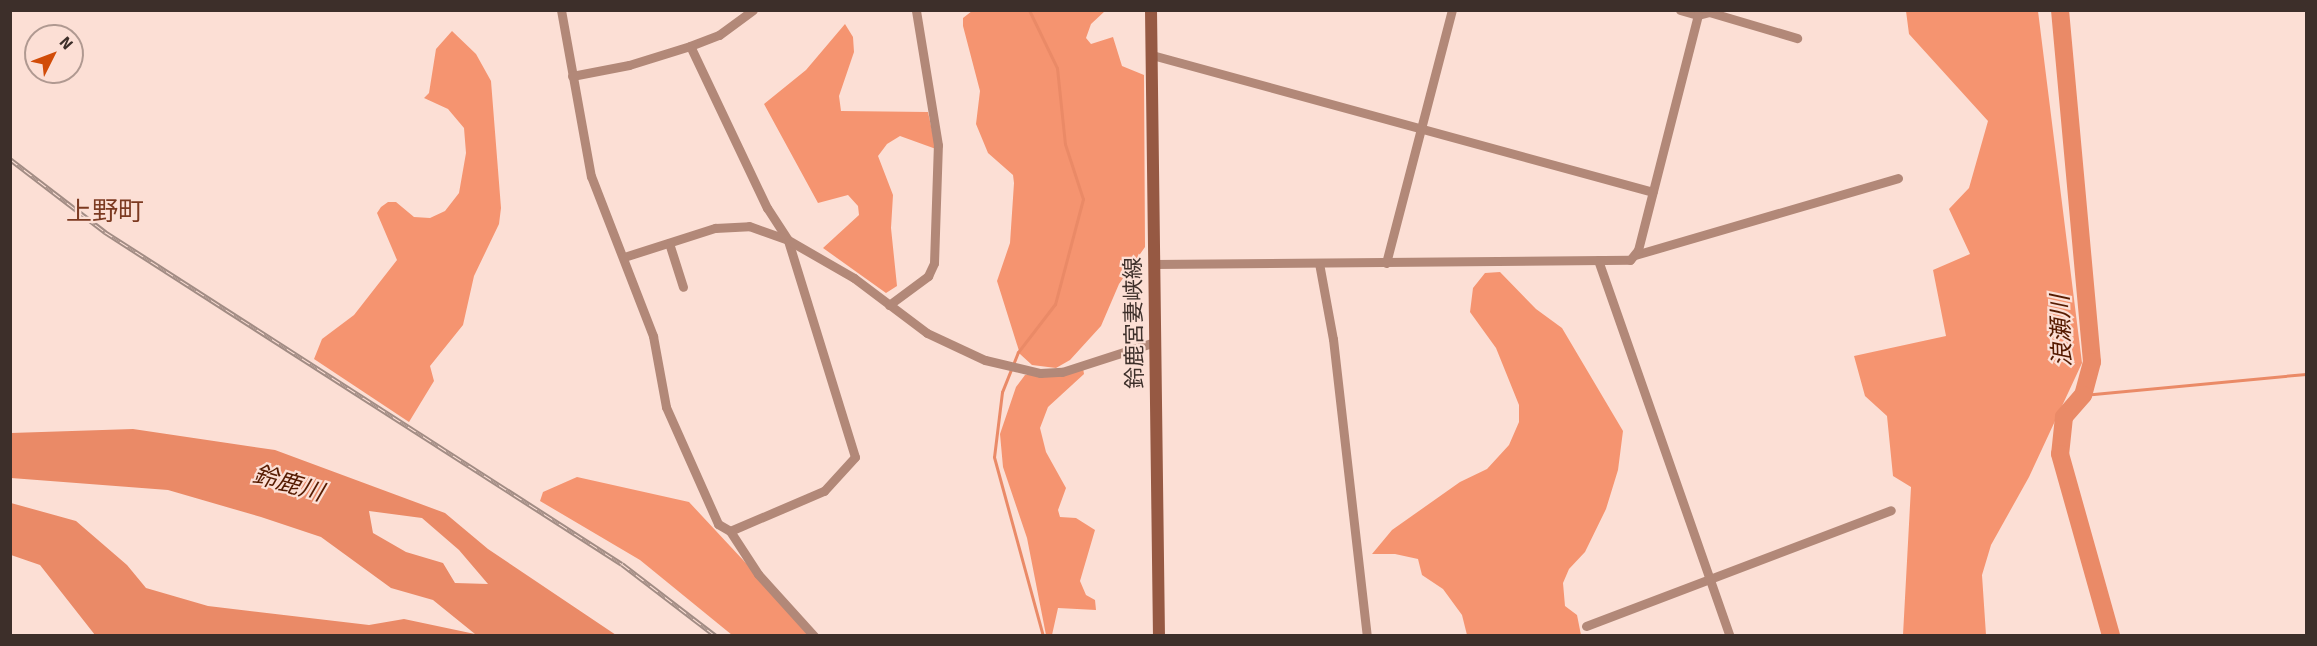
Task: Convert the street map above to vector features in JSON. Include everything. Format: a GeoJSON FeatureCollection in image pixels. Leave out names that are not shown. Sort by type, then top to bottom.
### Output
{"type":"FeatureCollection","features":[{"type":"Feature","properties":{"kind":"main road","name":"鈴鹿宮妻峡線"},"geometry":{"type":"LineString","coordinates":[[1151,10],[1159,636]]}},
{"type":"Feature","properties":{"kind":"street"},"geometry":{"type":"LineString","coordinates":[[561,10],[591,176],[653,336],[666,407],[718,524],[729,531],[758,574],[813,636]]}},
{"type":"Feature","properties":{"kind":"street"},"geometry":{"type":"LineString","coordinates":[[572,76],[629,65],[690,46],[719,35],[753,10]]}},
{"type":"Feature","properties":{"kind":"street"},"geometry":{"type":"LineString","coordinates":[[889,305],[928,276],[934,263],[938,145],[916,10]]}},
{"type":"Feature","properties":{"kind":"street"},"geometry":{"type":"LineString","coordinates":[[1386,262],[1452,10]]}},
{"type":"Feature","properties":{"kind":"street"},"geometry":{"type":"LineString","coordinates":[[1680,10],[1698,15],[1708,12],[1797,38]]}},
{"type":"Feature","properties":{"kind":"street"},"geometry":{"type":"LineString","coordinates":[[1635,255],[1698,15]]}},
{"type":"Feature","properties":{"kind":"street"},"geometry":{"type":"LineString","coordinates":[[690,46],[766,208],[788,240],[855,457],[824,491],[729,531]]}},
{"type":"Feature","properties":{"kind":"street"},"geometry":{"type":"LineString","coordinates":[[1152,55],[1653,192]]}},
{"type":"Feature","properties":{"kind":"street"},"geometry":{"type":"LineString","coordinates":[[1154,264],[1630,260],[1635,255],[1898,178]]}},
{"type":"Feature","properties":{"kind":"street"},"geometry":{"type":"LineString","coordinates":[[624,257],[732,226],[759,228],[788,240],[854,278],[927,333],[1000,364],[1023,369],[1062,372],[1155,342]]}},
{"type":"Feature","properties":{"kind":"street"},"geometry":{"type":"LineString","coordinates":[[669,243],[683,287]]}},
{"type":"Feature","properties":{"kind":"street"},"geometry":{"type":"LineString","coordinates":[[1598,260],[1730,636]]}},
{"type":"Feature","properties":{"kind":"street"},"geometry":{"type":"LineString","coordinates":[[1319,263],[1334,339],[1367,636]]}},
{"type":"Feature","properties":{"kind":"street"},"geometry":{"type":"LineString","coordinates":[[1586,626],[1891,510]]}},
{"type":"Feature","properties":{"kind":"shaded area"},"geometry":{"type":"Polygon","coordinates":[[[972,11],[1105,11],[1091,24],[1086,38],[1091,44],[1113,37],[1122,66],[1144,75],[1145,247],[1119,284],[1101,326],[1070,360],[1056,368],[1032,365],[1020,354],[997,281],[1010,243],[1014,183],[1013,175],[988,153],[976,124],[980,91],[963,26],[963,18],[972,11]]]}},
{"type":"Feature","properties":{"kind":"shaded area"},"geometry":{"type":"Polygon","coordinates":[[[1906,11],[2038,11],[2082,363],[2029,477],[1991,545],[1982,575],[1986,635],[1903,635],[1911,487],[1893,476],[1887,416],[1865,396],[1854,356],[1946,336],[1933,270],[1970,254],[1949,209],[1969,188],[1988,121],[1909,34],[1906,11]]]}},
{"type":"Feature","properties":{"kind":"shaded area"},"geometry":{"type":"Polygon","coordinates":[[[845,24],[853,37],[854,52],[839,96],[841,111],[928,112],[936,149],[900,136],[887,144],[878,156],[893,195],[891,228],[897,286],[886,293],[823,248],[859,215],[858,206],[848,195],[818,203],[764,104],[806,70],[845,24]]]}},
{"type":"Feature","properties":{"kind":"shaded area"},"geometry":{"type":"Polygon","coordinates":[[[452,31],[476,54],[491,81],[501,208],[499,224],[474,276],[463,325],[430,366],[434,381],[409,422],[314,359],[322,339],[354,315],[397,260],[377,213],[381,207],[388,202],[396,202],[414,217],[430,218],[445,211],[459,193],[466,153],[464,128],[448,109],[424,98],[429,93],[436,49],[452,31]]]}},
{"type":"Feature","properties":{"kind":"shaded area"},"geometry":{"type":"Polygon","coordinates":[[[1500,272],[1536,309],[1562,328],[1623,431],[1618,470],[1606,509],[1585,552],[1569,569],[1563,583],[1565,606],[1577,615],[1581,635],[1467,635],[1462,615],[1443,589],[1422,575],[1418,559],[1395,554],[1372,554],[1392,530],[1460,482],[1487,469],[1509,445],[1519,422],[1519,405],[1496,348],[1470,312],[1473,288],[1485,273],[1500,272]]]}},
{"type":"Feature","properties":{"kind":"shaded area"},"geometry":{"type":"Polygon","coordinates":[[[1083,368],[1084,374],[1048,407],[1040,428],[1046,452],[1066,488],[1058,510],[1060,517],[1076,518],[1095,530],[1080,581],[1086,595],[1095,600],[1096,610],[1058,608],[1052,635],[1046,635],[1027,538],[1003,467],[1000,434],[1016,387],[1025,375],[1083,368]]]}},
{"type":"Feature","properties":{"kind":"shaded area"},"geometry":{"type":"Polygon","coordinates":[[[577,477],[689,502],[813,635],[732,635],[640,560],[540,501],[543,492],[577,477]]]}},
{"type":"Feature","properties":{"kind":"water","name":"鈴鹿川"},"geometry":{"type":"Polygon","coordinates":[[[133,429],[275,450],[445,513],[488,549],[616,635],[95,635],[40,565],[11,555],[11,503],[76,521],[127,565],[146,588],[208,606],[369,625],[404,619],[475,634],[433,600],[391,588],[321,537],[168,490],[11,478],[11,433],[133,429]],[[369,511],[373,533],[406,552],[443,563],[455,583],[488,584],[459,550],[422,518],[369,511]]]}},
{"type":"Feature","properties":{"kind":"waterway"},"geometry":{"type":"LineString","coordinates":[[1029,10],[1057,68],[1065,144],[1083,199],[1055,304],[1018,352],[1002,392],[994,457],[1043,636]]}},
{"type":"Feature","properties":{"kind":"waterway","name":"浪瀬川"},"geometry":{"type":"LineString","coordinates":[[2060,10],[2092,362],[2083,395],[2064,417],[2060,454],[2111,636]]}},
{"type":"Feature","properties":{"kind":"waterway"},"geometry":{"type":"LineString","coordinates":[[2083,395],[2306,374]]}},
{"type":"Feature","properties":{"kind":"railway"},"geometry":{"type":"LineString","coordinates":[[10,159],[105,232],[622,564],[716,636]]}},
{"type":"Feature","properties":{"kind":"district","name":"上野町"},"geometry":{"type":"Point","coordinates":[105,213]}}]}
